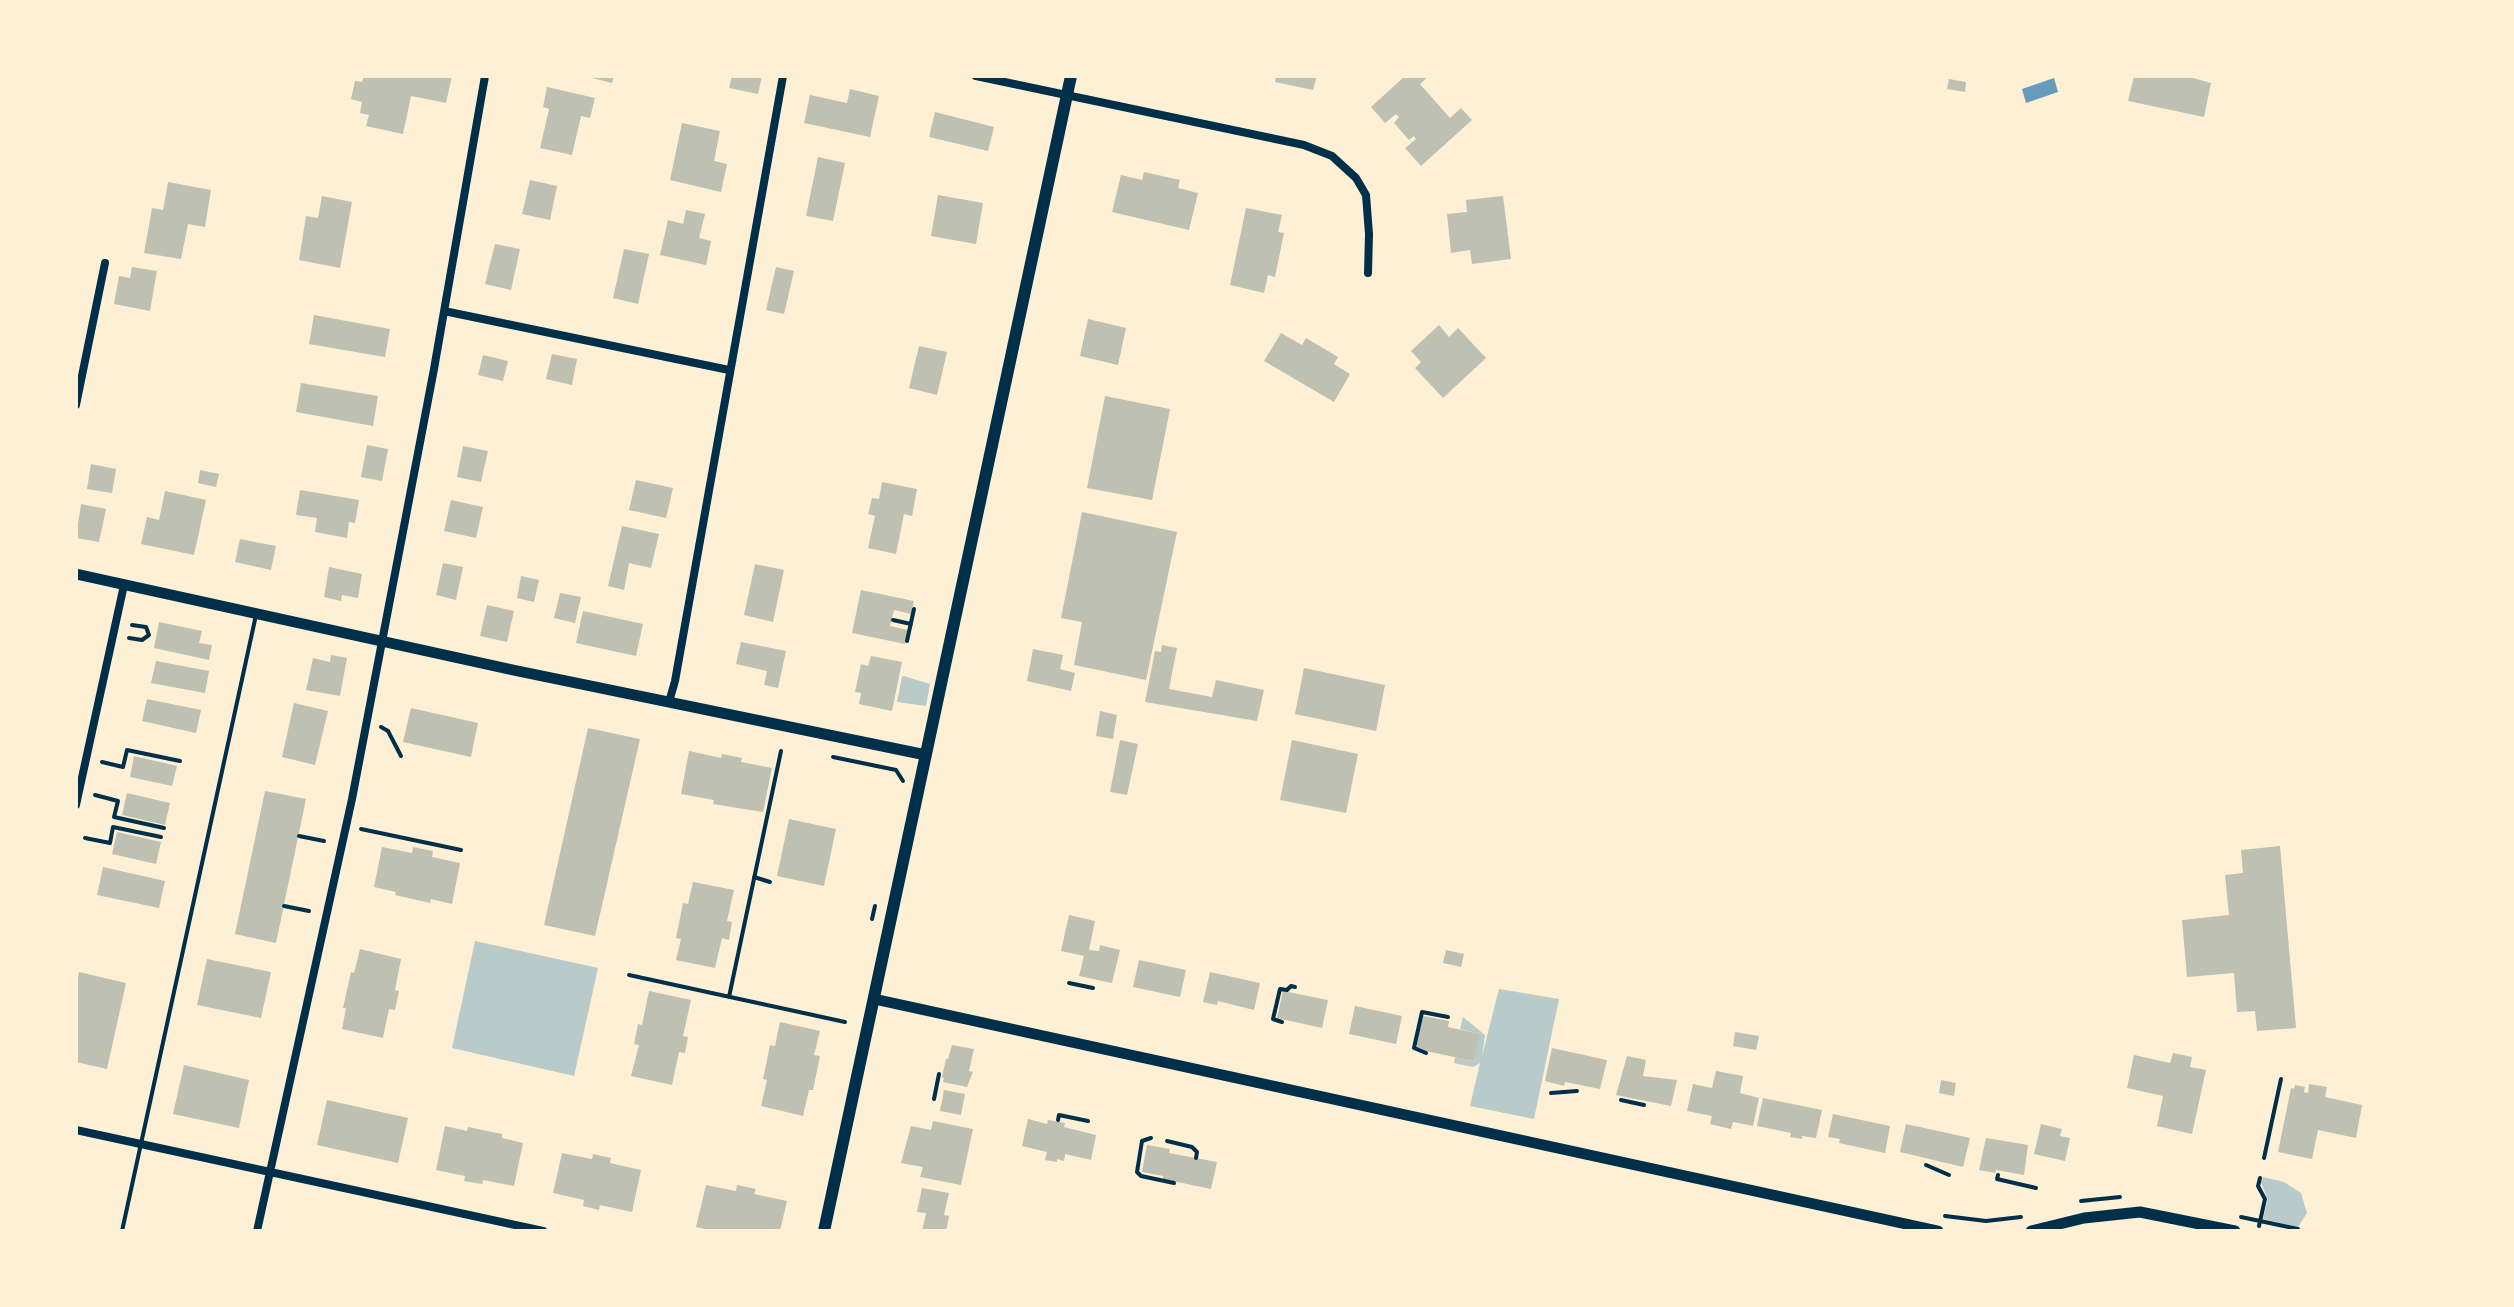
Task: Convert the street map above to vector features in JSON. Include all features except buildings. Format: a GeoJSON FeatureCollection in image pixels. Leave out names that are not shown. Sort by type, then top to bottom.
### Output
{"type":"FeatureCollection","features":[{"type":"Feature","properties":{"kind":"main road"},"geometry":{"type":"LineString","coordinates":[[824,1231],[1071,76]]}},
{"type":"Feature","properties":{"kind":"street"},"geometry":{"type":"LineString","coordinates":[[257,1231],[346,828],[485,76]]}},
{"type":"Feature","properties":{"kind":"street"},"geometry":{"type":"LineString","coordinates":[[669,702],[783,76]]}},
{"type":"Feature","properties":{"kind":"street"},"geometry":{"type":"LineString","coordinates":[[976,76],[1304,145],[1332,156],[1356,178],[1366,195],[1368,273]]}},
{"type":"Feature","properties":{"kind":"street"},"geometry":{"type":"LineString","coordinates":[[76,405],[105,263]]}},
{"type":"Feature","properties":{"kind":"street"},"geometry":{"type":"LineString","coordinates":[[444,311],[729,370]]}},
{"type":"Feature","properties":{"kind":"street"},"geometry":{"type":"LineString","coordinates":[[76,574],[926,755]]}},
{"type":"Feature","properties":{"kind":"street"},"geometry":{"type":"LineString","coordinates":[[76,805],[124,585]]}},
{"type":"Feature","properties":{"kind":"street"},"geometry":{"type":"LineString","coordinates":[[874,999],[1938,1231]]}},
{"type":"Feature","properties":{"kind":"street"},"geometry":{"type":"LineString","coordinates":[[76,1130],[541,1231]]}},
{"type":"Feature","properties":{"kind":"street"},"geometry":{"type":"LineString","coordinates":[[2031,1231],[2084,1218],[2140,1212],[2235,1231]]}},
{"type":"Feature","properties":{"kind":"lane"},"geometry":{"type":"LineString","coordinates":[[122,1231],[257,613]]}},
{"type":"Feature","properties":{"kind":"path"},"geometry":{"type":"LineString","coordinates":[[907,641],[914,609]]}},
{"type":"Feature","properties":{"kind":"path"},"geometry":{"type":"LineString","coordinates":[[893,620],[911,624]]}},
{"type":"Feature","properties":{"kind":"path"},"geometry":{"type":"LineString","coordinates":[[132,625],[146,627],[149,635]]}},
{"type":"Feature","properties":{"kind":"path"},"geometry":{"type":"LineString","coordinates":[[149,635],[156,637]]}},
{"type":"Feature","properties":{"kind":"path"},"geometry":{"type":"LineString","coordinates":[[129,638],[142,640],[149,635]]}},
{"type":"Feature","properties":{"kind":"path"},"geometry":{"type":"LineString","coordinates":[[381,727],[388,731],[401,756]]}},
{"type":"Feature","properties":{"kind":"path"},"geometry":{"type":"LineString","coordinates":[[102,762],[123,767],[127,750],[180,761]]}},
{"type":"Feature","properties":{"kind":"path"},"geometry":{"type":"LineString","coordinates":[[729,997],[781,751]]}},
{"type":"Feature","properties":{"kind":"path"},"geometry":{"type":"LineString","coordinates":[[833,757],[896,770],[903,781]]}},
{"type":"Feature","properties":{"kind":"path"},"geometry":{"type":"LineString","coordinates":[[95,795],[118,801],[114,817],[164,828]]}},
{"type":"Feature","properties":{"kind":"path"},"geometry":{"type":"LineString","coordinates":[[85,838],[110,843],[113,827],[161,837]]}},
{"type":"Feature","properties":{"kind":"path"},"geometry":{"type":"LineString","coordinates":[[361,829],[461,850]]}},
{"type":"Feature","properties":{"kind":"path"},"geometry":{"type":"LineString","coordinates":[[299,836],[324,841]]}},
{"type":"Feature","properties":{"kind":"path"},"geometry":{"type":"LineString","coordinates":[[754,877],[770,882]]}},
{"type":"Feature","properties":{"kind":"path"},"geometry":{"type":"LineString","coordinates":[[872,919],[875,904]]}},
{"type":"Feature","properties":{"kind":"path"},"geometry":{"type":"LineString","coordinates":[[284,906],[309,911]]}},
{"type":"Feature","properties":{"kind":"path"},"geometry":{"type":"LineString","coordinates":[[629,975],[845,1022]]}},
{"type":"Feature","properties":{"kind":"path"},"geometry":{"type":"LineString","coordinates":[[1069,983],[1093,988]]}},
{"type":"Feature","properties":{"kind":"path"},"geometry":{"type":"LineString","coordinates":[[1282,1022],[1273,1019],[1280,989],[1295,987]]}},
{"type":"Feature","properties":{"kind":"path"},"geometry":{"type":"LineString","coordinates":[[1426,1053],[1414,1048],[1422,1012],[1448,1017]]}},
{"type":"Feature","properties":{"kind":"path"},"geometry":{"type":"LineString","coordinates":[[934,1099],[939,1074]]}},
{"type":"Feature","properties":{"kind":"path"},"geometry":{"type":"LineString","coordinates":[[2264,1158],[2281,1079]]}},
{"type":"Feature","properties":{"kind":"path"},"geometry":{"type":"LineString","coordinates":[[1551,1093],[1577,1091]]}},
{"type":"Feature","properties":{"kind":"path"},"geometry":{"type":"LineString","coordinates":[[1621,1100],[1644,1105]]}},
{"type":"Feature","properties":{"kind":"path"},"geometry":{"type":"LineString","coordinates":[[1058,1120],[1059,1115],[1088,1121]]}},
{"type":"Feature","properties":{"kind":"path"},"geometry":{"type":"LineString","coordinates":[[1151,1138],[1142,1141],[1137,1172],[1141,1176],[1174,1183]]}},
{"type":"Feature","properties":{"kind":"path"},"geometry":{"type":"LineString","coordinates":[[1167,1141],[1192,1147],[1197,1152],[1196,1158]]}},
{"type":"Feature","properties":{"kind":"path"},"geometry":{"type":"LineString","coordinates":[[1926,1165],[1949,1175]]}},
{"type":"Feature","properties":{"kind":"path"},"geometry":{"type":"LineString","coordinates":[[1998,1175],[1997,1179],[2036,1188]]}},
{"type":"Feature","properties":{"kind":"path"},"geometry":{"type":"LineString","coordinates":[[2259,1226],[2265,1203],[2258,1186],[2260,1178]]}},
{"type":"Feature","properties":{"kind":"path"},"geometry":{"type":"LineString","coordinates":[[1945,1216],[1986,1221],[2021,1217]]}},
{"type":"Feature","properties":{"kind":"shaded area"},"geometry":{"type":"Polygon","coordinates":[[[904,676],[930,684],[926,706],[897,702],[904,676]]]}},
{"type":"Feature","properties":{"kind":"shaded area"},"geometry":{"type":"Polygon","coordinates":[[[475,941],[598,968],[574,1076],[452,1048],[475,941]]]}},
{"type":"Feature","properties":{"kind":"shaded area"},"geometry":{"type":"Polygon","coordinates":[[[1499,989],[1559,999],[1534,1119],[1470,1106],[1480,1063],[1473,1067],[1454,1063],[1455,1057],[1474,1061],[1479,1034],[1460,1029],[1463,1017],[1485,1035],[1482,1056],[1499,989]]]}},
{"type":"Feature","properties":{"kind":"shaded area"},"geometry":{"type":"Polygon","coordinates":[[[2263,1177],[2284,1182],[2301,1193],[2307,1213],[2298,1227],[2263,1219],[2268,1199],[2261,1183],[2263,1177]]]}},
{"type":"Feature","properties":{"kind":"water"},"geometry":{"type":"Polygon","coordinates":[[[2054,78],[2058,92],[2026,103],[2022,89],[2054,78]]]}}]}
